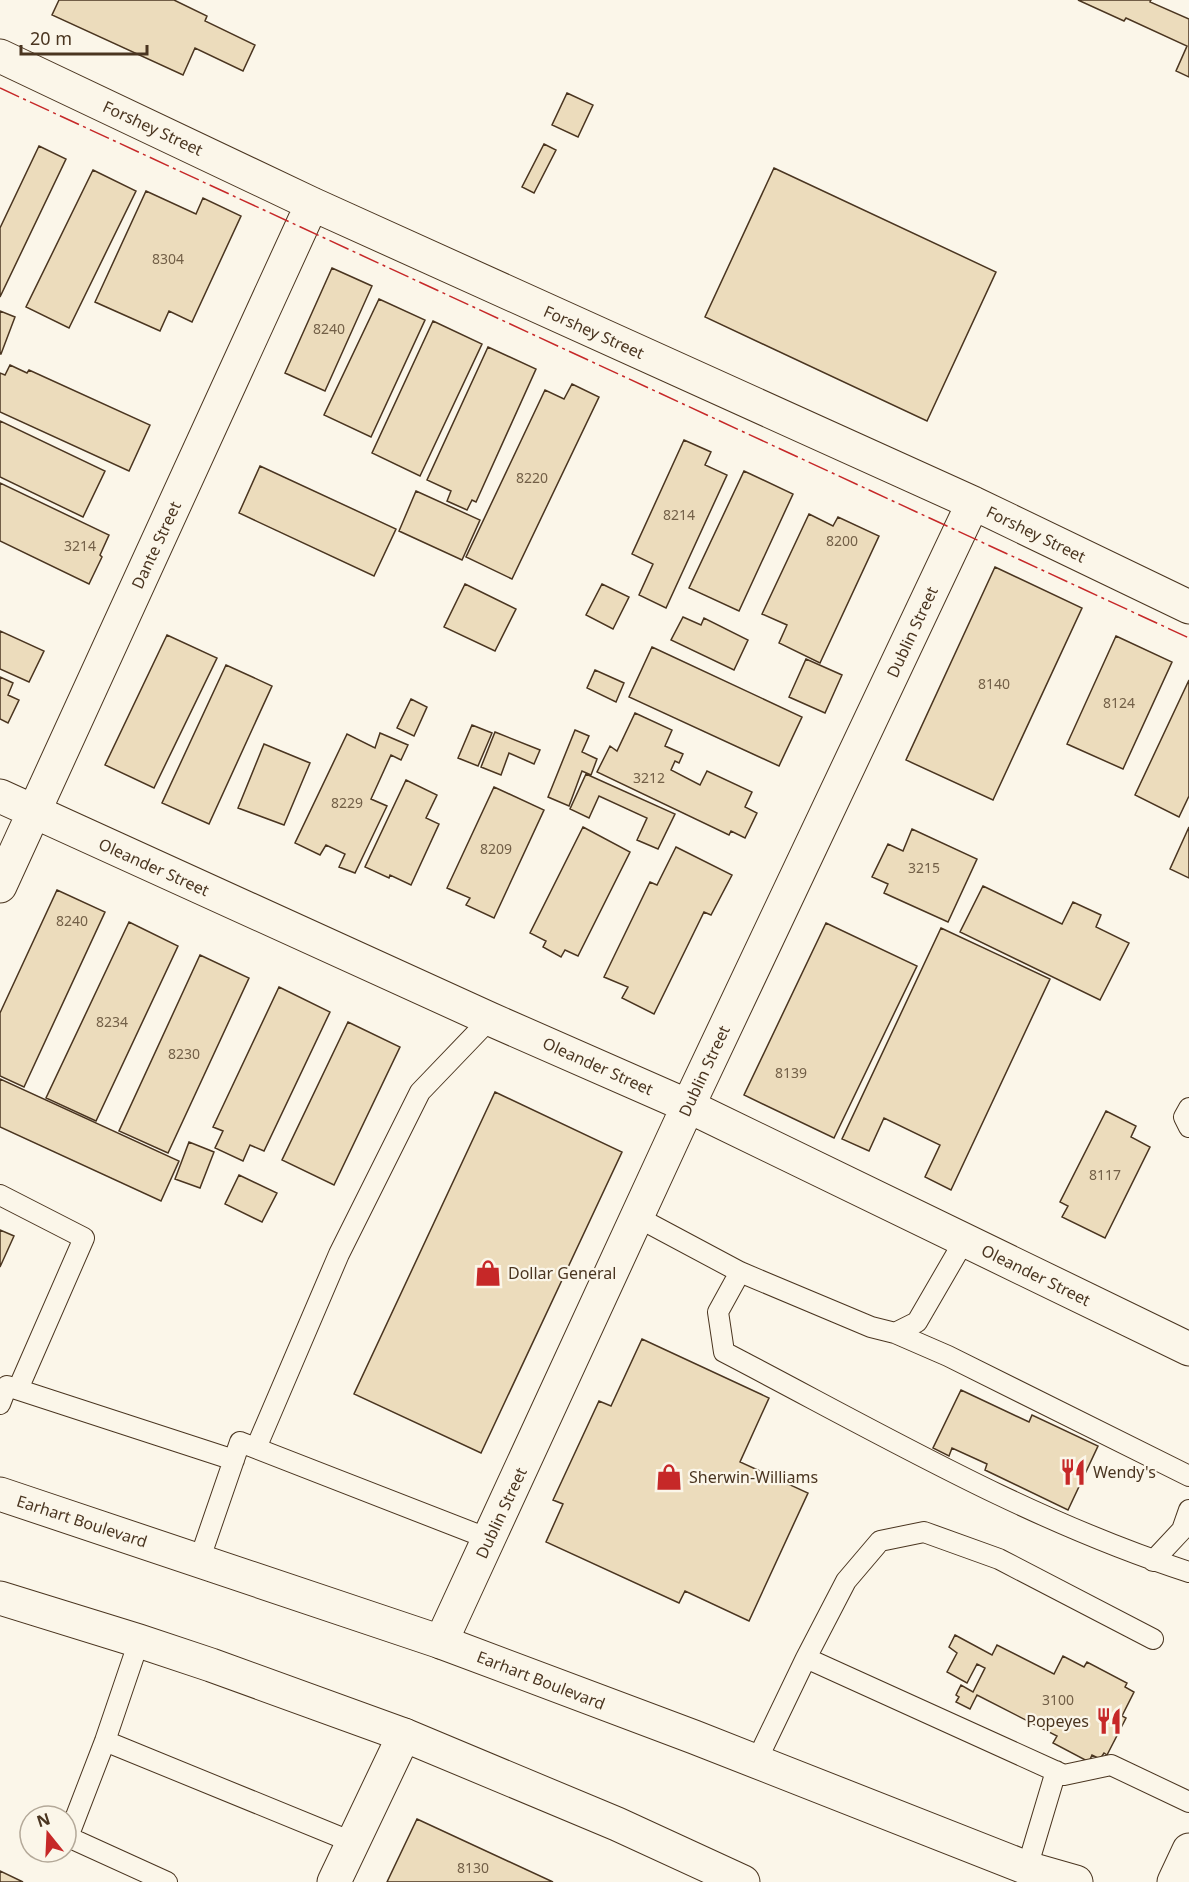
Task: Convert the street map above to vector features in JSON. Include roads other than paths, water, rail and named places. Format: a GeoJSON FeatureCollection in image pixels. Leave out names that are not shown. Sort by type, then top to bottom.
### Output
{"type":"FeatureCollection","features":[{"type":"Feature","properties":{"kind":"street","name":"Forshey Street"},"geometry":{"type":"LineString","coordinates":[[0,56],[312,204],[973,503],[1189,607]]}},
{"type":"Feature","properties":{"kind":"street","name":"Dante Street"},"geometry":{"type":"LineString","coordinates":[[0,886],[312,204]]}},
{"type":"Feature","properties":{"kind":"street","name":"Dublin Street"},"geometry":{"type":"LineString","coordinates":[[441,1642],[688,1106],[973,503]]}},
{"type":"Feature","properties":{"kind":"street","name":"Oleander Street"},"geometry":{"type":"LineString","coordinates":[[0,796],[490,1019],[688,1106],[1189,1349]]}},
{"type":"Feature","properties":{"kind":"street","name":"Earhart Boulevard"},"geometry":{"type":"LineString","coordinates":[[0,1494],[441,1642],[1027,1868],[1076,1882]]}},
{"type":"Feature","properties":{"kind":"street"},"geometry":{"type":"LineString","coordinates":[[0,1598],[139,1641],[404,1735],[617,1824],[743,1882]]}},
{"type":"Feature","properties":{"kind":"street"},"geometry":{"type":"LineString","coordinates":[[334,1882],[404,1735]]}},
{"type":"Feature","properties":{"kind":"street"},"geometry":{"type":"LineString","coordinates":[[1174,1882],[1189,1850]]}},
{"type":"Feature","properties":{"kind":"lane"},"geometry":{"type":"LineString","coordinates":[[256,1448],[339,1254],[420,1092],[490,1019]]}},
{"type":"Feature","properties":{"kind":"lane"},"geometry":{"type":"LineString","coordinates":[[1189,1108],[1184,1118],[1189,1127]]}},
{"type":"Feature","properties":{"kind":"lane"},"geometry":{"type":"LineString","coordinates":[[0,1195],[84,1238],[18,1389]]}},
{"type":"Feature","properties":{"kind":"lane"},"geometry":{"type":"LineString","coordinates":[[637,1217],[740,1272],[871,1327],[895,1333],[948,1356],[1189,1476]]}},
{"type":"Feature","properties":{"kind":"lane"},"geometry":{"type":"LineString","coordinates":[[895,1333],[917,1322],[964,1241]]}},
{"type":"Feature","properties":{"kind":"lane"},"geometry":{"type":"LineString","coordinates":[[740,1272],[718,1312],[724,1352],[1005,1499],[1132,1554],[1189,1572]]}},
{"type":"Feature","properties":{"kind":"lane"},"geometry":{"type":"LineString","coordinates":[[0,1404],[7,1386],[234,1460]]}},
{"type":"Feature","properties":{"kind":"lane"},"geometry":{"type":"LineString","coordinates":[[199,1561],[240,1442],[489,1539]]}},
{"type":"Feature","properties":{"kind":"lane"},"geometry":{"type":"LineString","coordinates":[[1153,1561],[1182,1530],[1189,1510]]}},
{"type":"Feature","properties":{"kind":"lane"},"geometry":{"type":"LineString","coordinates":[[756,1762],[846,1581],[879,1542],[924,1532],[999,1559],[1152,1639]]}},
{"type":"Feature","properties":{"kind":"lane"},"geometry":{"type":"LineString","coordinates":[[139,1641],[105,1742],[68,1837],[167,1882]]}},
{"type":"Feature","properties":{"kind":"lane"},"geometry":{"type":"LineString","coordinates":[[806,1658],[1056,1772],[1064,1775],[1111,1765],[1189,1802]]}},
{"type":"Feature","properties":{"kind":"lane"},"geometry":{"type":"LineString","coordinates":[[105,1742],[352,1842]]}},
{"type":"Feature","properties":{"kind":"lane"},"geometry":{"type":"LineString","coordinates":[[1027,1868],[1056,1772]]}},
{"type":"Feature","properties":{"kind":"place","name":"Dollar General"},"geometry":{"type":"Point","coordinates":[488,1273]}},
{"type":"Feature","properties":{"kind":"place","name":"Wendy's"},"geometry":{"type":"Point","coordinates":[1073,1472]}},
{"type":"Feature","properties":{"kind":"place","name":"Sherwin-Williams"},"geometry":{"type":"Point","coordinates":[669,1477]}},
{"type":"Feature","properties":{"kind":"place","name":"Popeyes"},"geometry":{"type":"Point","coordinates":[1109,1721]}}]}
